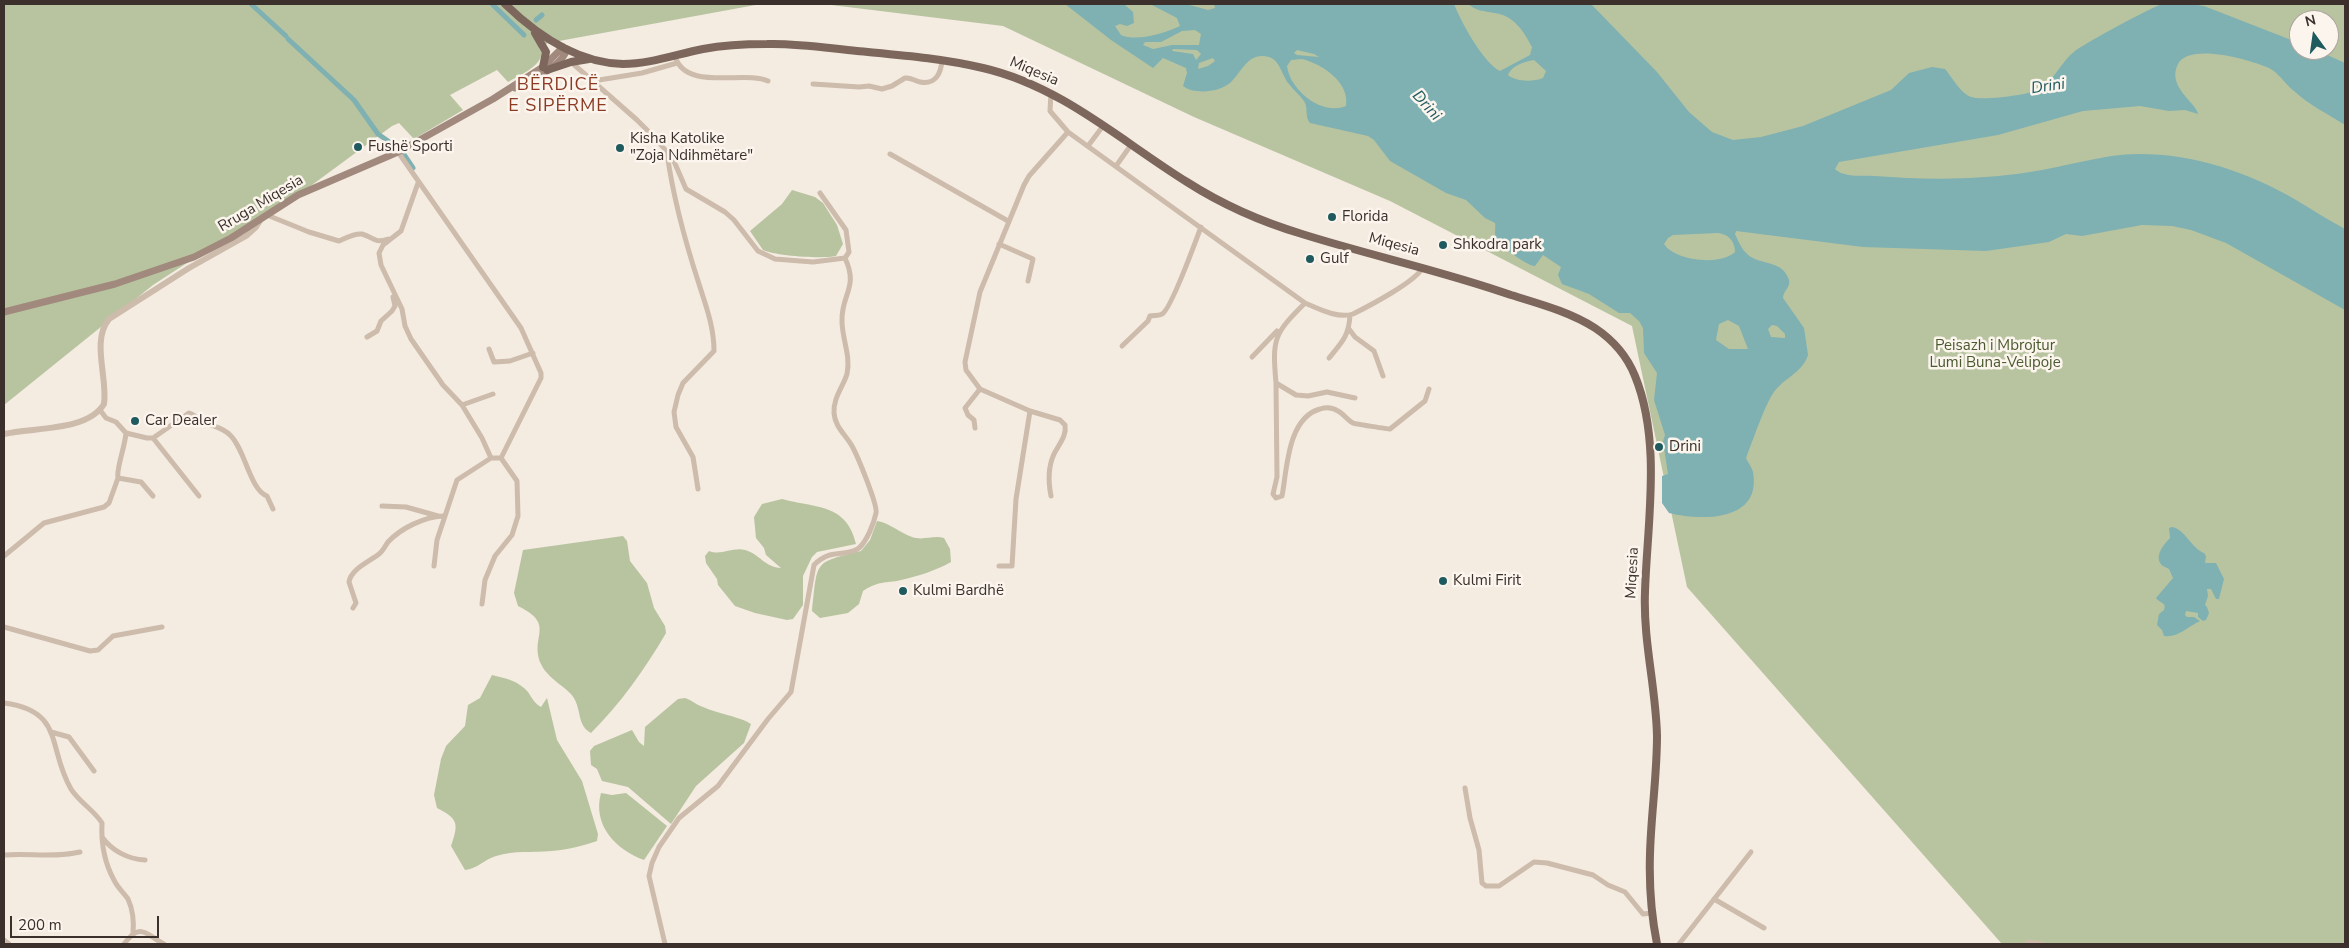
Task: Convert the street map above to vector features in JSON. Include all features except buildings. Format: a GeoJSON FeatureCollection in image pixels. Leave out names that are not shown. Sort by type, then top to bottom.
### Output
{"type":"FeatureCollection","features":[{"type":"Feature","properties":{"kind":"main road"},"geometry":{"type":"LineString","coordinates":[[505,4],[533,29],[565,48],[595,60]]}},
{"type":"Feature","properties":{"kind":"main road"},"geometry":{"type":"LineString","coordinates":[[533,29],[545,48],[545,68],[571,62],[595,60]]}},
{"type":"Feature","properties":{"kind":"main road","name":"Miqesia"},"geometry":{"type":"LineString","coordinates":[[595,60],[620,64],[676,59],[706,49],[768,44],[806,45],[942,60],[999,72],[1051,92],[1191,185],[1238,210],[1304,235],[1476,282],[1578,318],[1598,330],[1620,350],[1636,377],[1643,403],[1651,484],[1645,619],[1655,705],[1657,752],[1650,849],[1652,913],[1657,944]]}},
{"type":"Feature","properties":{"kind":"main road","name":"Rruga Miqesia"},"geometry":{"type":"LineString","coordinates":[[4,312],[140,277],[194,257],[220,244],[309,190],[408,147],[545,68],[565,48]]}},
{"type":"Feature","properties":{"kind":"street"},"geometry":{"type":"LineString","coordinates":[[593,81],[642,73],[676,59],[684,71],[709,77],[739,79],[756,76],[768,81]]}},
{"type":"Feature","properties":{"kind":"street"},"geometry":{"type":"LineString","coordinates":[[813,84],[869,86],[882,89],[892,86],[905,78],[922,82],[929,81],[938,78],[942,60]]}},
{"type":"Feature","properties":{"kind":"street"},"geometry":{"type":"LineString","coordinates":[[571,62],[637,120],[674,159],[686,189],[725,212],[734,220],[758,251],[775,259],[813,262],[845,258],[849,252],[846,230],[820,193]]}},
{"type":"Feature","properties":{"kind":"street"},"geometry":{"type":"LineString","coordinates":[[1051,92],[1050,110],[1068,132],[1305,303],[1322,310],[1350,315],[1421,273],[1423,267]]}},
{"type":"Feature","properties":{"kind":"street"},"geometry":{"type":"LineString","coordinates":[[1088,146],[1104,126]]}},
{"type":"Feature","properties":{"kind":"street"},"geometry":{"type":"LineString","coordinates":[[1051,496],[1048,482],[1049,472],[1054,455],[1066,432],[1065,425],[1060,420],[1030,411],[980,389],[966,370],[964,362],[980,292],[1026,181],[1068,132]]}},
{"type":"Feature","properties":{"kind":"street"},"geometry":{"type":"LineString","coordinates":[[1116,166],[1131,145]]}},
{"type":"Feature","properties":{"kind":"street"},"geometry":{"type":"LineString","coordinates":[[399,152],[521,328],[541,373],[541,378],[502,458]]}},
{"type":"Feature","properties":{"kind":"street"},"geometry":{"type":"LineString","coordinates":[[667,152],[684,232],[711,320],[714,344],[712,355],[683,383],[674,412],[676,427],[693,457],[698,489]]}},
{"type":"Feature","properties":{"kind":"street"},"geometry":{"type":"LineString","coordinates":[[890,154],[1008,221]]}},
{"type":"Feature","properties":{"kind":"street"},"geometry":{"type":"LineString","coordinates":[[418,182],[401,231],[383,245],[379,253],[381,265],[402,309],[405,326],[411,339],[443,385],[462,405],[482,438],[491,458]]}},
{"type":"Feature","properties":{"kind":"street"},"geometry":{"type":"LineString","coordinates":[[4,434],[85,421],[100,410],[105,397],[101,338],[105,324],[109,319],[189,268],[246,236],[264,217],[339,241],[363,234],[376,241],[392,237]]}},
{"type":"Feature","properties":{"kind":"street"},"geometry":{"type":"LineString","coordinates":[[1122,346],[1148,321],[1150,316],[1165,312],[1173,298],[1202,227]]}},
{"type":"Feature","properties":{"kind":"street"},"geometry":{"type":"LineString","coordinates":[[999,244],[1033,259],[1028,281]]}},
{"type":"Feature","properties":{"kind":"street"},"geometry":{"type":"LineString","coordinates":[[665,944],[649,876],[659,848],[679,818],[710,793],[726,777],[768,719],[791,692],[814,565],[830,554],[859,548],[872,525],[877,511],[858,456],[836,424],[834,412],[836,397],[847,373],[848,358],[842,319],[851,278],[845,258]]}},
{"type":"Feature","properties":{"kind":"street"},"geometry":{"type":"LineString","coordinates":[[367,337],[377,331],[381,321],[395,306],[391,287]]}},
{"type":"Feature","properties":{"kind":"street"},"geometry":{"type":"LineString","coordinates":[[1252,357],[1305,303]]}},
{"type":"Feature","properties":{"kind":"street"},"geometry":{"type":"LineString","coordinates":[[1329,358],[1349,329],[1350,315]]}},
{"type":"Feature","properties":{"kind":"street"},"geometry":{"type":"LineString","coordinates":[[1283,325],[1276,341],[1277,477],[1273,494],[1276,498],[1282,496],[1284,473],[1292,441],[1299,427],[1311,413],[1327,407],[1340,412],[1354,424],[1375,425],[1385,430],[1394,426],[1403,417],[1418,408],[1425,400],[1429,389]]}},
{"type":"Feature","properties":{"kind":"street"},"geometry":{"type":"LineString","coordinates":[[1349,329],[1355,337],[1372,347],[1383,376]]}},
{"type":"Feature","properties":{"kind":"street"},"geometry":{"type":"LineString","coordinates":[[489,349],[494,362],[510,361],[533,353]]}},
{"type":"Feature","properties":{"kind":"street"},"geometry":{"type":"LineString","coordinates":[[1276,383],[1296,395],[1308,396],[1327,392],[1355,398]]}},
{"type":"Feature","properties":{"kind":"street"},"geometry":{"type":"LineString","coordinates":[[975,428],[974,420],[968,415],[965,408],[980,389]]}},
{"type":"Feature","properties":{"kind":"street"},"geometry":{"type":"LineString","coordinates":[[462,405],[493,394]]}},
{"type":"Feature","properties":{"kind":"street"},"geometry":{"type":"LineString","coordinates":[[100,410],[106,418],[116,422],[126,433],[138,437],[153,438],[190,413],[207,423],[223,428],[238,446],[256,487],[262,495],[267,496],[273,509]]}},
{"type":"Feature","properties":{"kind":"street"},"geometry":{"type":"LineString","coordinates":[[999,566],[1012,566],[1016,499],[1030,411]]}},
{"type":"Feature","properties":{"kind":"street"},"geometry":{"type":"LineString","coordinates":[[4,556],[44,524],[104,508],[109,503],[118,478],[117,474],[125,449],[126,433]]}},
{"type":"Feature","properties":{"kind":"street"},"geometry":{"type":"LineString","coordinates":[[153,438],[199,496]]}},
{"type":"Feature","properties":{"kind":"street"},"geometry":{"type":"LineString","coordinates":[[434,566],[441,516],[459,477],[491,458],[502,458]]}},
{"type":"Feature","properties":{"kind":"street"},"geometry":{"type":"LineString","coordinates":[[482,604],[485,580],[495,556],[512,536],[518,516],[517,481],[502,458]]}},
{"type":"Feature","properties":{"kind":"street"},"geometry":{"type":"LineString","coordinates":[[118,478],[141,482],[152,496]]}},
{"type":"Feature","properties":{"kind":"street"},"geometry":{"type":"LineString","coordinates":[[382,506],[406,507],[441,516]]}},
{"type":"Feature","properties":{"kind":"street"},"geometry":{"type":"LineString","coordinates":[[353,608],[356,603],[349,582],[353,572],[383,551],[387,543],[405,528],[441,516]]}},
{"type":"Feature","properties":{"kind":"street"},"geometry":{"type":"LineString","coordinates":[[4,627],[90,651],[98,650],[113,636],[162,627]]}},
{"type":"Feature","properties":{"kind":"street"},"geometry":{"type":"LineString","coordinates":[[4,703],[12,704],[40,716],[49,725],[70,788],[102,823],[101,837],[105,859],[114,881],[128,900],[134,924],[133,934]]}},
{"type":"Feature","properties":{"kind":"street"},"geometry":{"type":"LineString","coordinates":[[51,732],[69,737],[94,771]]}},
{"type":"Feature","properties":{"kind":"street"},"geometry":{"type":"LineString","coordinates":[[1465,788],[1470,818],[1479,850],[1482,883],[1486,886],[1498,886],[1526,866],[1540,861],[1593,875],[1608,885],[1625,892],[1643,914],[1652,913]]}},
{"type":"Feature","properties":{"kind":"street"},"geometry":{"type":"LineString","coordinates":[[101,837],[108,845],[130,858],[145,860]]}},
{"type":"Feature","properties":{"kind":"street"},"geometry":{"type":"LineString","coordinates":[[4,855],[19,853],[56,856],[80,852]]}},
{"type":"Feature","properties":{"kind":"street"},"geometry":{"type":"LineString","coordinates":[[1679,944],[1751,852]]}},
{"type":"Feature","properties":{"kind":"street"},"geometry":{"type":"LineString","coordinates":[[1714,899],[1764,928]]}},
{"type":"Feature","properties":{"kind":"street"},"geometry":{"type":"LineString","coordinates":[[124,944],[133,934],[140,931],[146,931],[164,944]]}},
{"type":"Feature","properties":{"kind":"street"},"geometry":{"type":"LineString","coordinates":[[4,940],[10,944]]}},
{"type":"Feature","properties":{"kind":"street"},"geometry":{"type":"LineString","coordinates":[[2028,944],[2028,942],[2042,944]]}},
{"type":"Feature","properties":{"kind":"green space"},"geometry":{"type":"Polygon","coordinates":[[[4,4],[761,4],[548,43],[539,48],[542,53],[534,66],[508,82],[497,70],[450,95],[463,110],[414,139],[399,123],[392,126],[297,196],[233,233],[153,285],[4,405],[4,4]]]}},
{"type":"Feature","properties":{"kind":"green space","name":"Peisazh i Mbrojtur Lumi Buna-Velipoje"},"geometry":{"type":"Polygon","coordinates":[[[823,4],[2345,4],[2345,944],[2002,944],[1687,587],[1632,326],[1390,201],[1194,117],[1003,26],[823,4]]]}},
{"type":"Feature","properties":{"kind":"green space"},"geometry":{"type":"Polygon","coordinates":[[[792,190],[815,197],[823,203],[837,225],[843,244],[836,256],[799,256],[769,252],[763,250],[750,231],[782,204],[792,190]]]}},
{"type":"Feature","properties":{"kind":"green space"},"geometry":{"type":"Polygon","coordinates":[[[782,499],[828,509],[837,514],[852,531],[856,544],[817,552],[812,557],[803,576],[803,605],[793,619],[787,620],[755,613],[735,606],[718,585],[717,579],[706,563],[705,556],[709,551],[718,553],[740,549],[754,554],[771,566],[781,568],[766,555],[764,548],[756,538],[754,517],[762,504],[782,499]]]}},
{"type":"Feature","properties":{"kind":"green space"},"geometry":{"type":"Polygon","coordinates":[[[877,521],[916,538],[944,538],[950,549],[951,562],[920,575],[874,585],[863,591],[859,604],[848,613],[820,618],[812,611],[815,582],[820,567],[834,558],[861,551],[870,540],[877,521]]]}},
{"type":"Feature","properties":{"kind":"green space"},"geometry":{"type":"Polygon","coordinates":[[[623,536],[627,541],[630,561],[647,583],[654,608],[665,626],[666,633],[632,685],[591,733],[582,723],[573,696],[544,670],[538,654],[539,625],[530,613],[518,606],[514,593],[523,550],[623,536]]]}},
{"type":"Feature","properties":{"kind":"green space"},"geometry":{"type":"Polygon","coordinates":[[[492,675],[520,685],[541,707],[547,698],[557,740],[582,781],[598,834],[597,841],[580,846],[544,852],[503,854],[492,857],[473,868],[465,870],[451,846],[456,827],[455,822],[449,815],[437,808],[434,795],[441,759],[446,746],[465,726],[468,705],[480,698],[492,675]]]}},
{"type":"Feature","properties":{"kind":"green space"},"geometry":{"type":"Polygon","coordinates":[[[685,698],[701,706],[751,724],[744,743],[696,786],[671,824],[628,787],[602,781],[597,769],[591,765],[590,751],[594,746],[632,730],[639,742],[644,746],[645,727],[678,699],[685,698]]]}},
{"type":"Feature","properties":{"kind":"green space"},"geometry":{"type":"Polygon","coordinates":[[[601,793],[612,795],[626,793],[667,826],[644,860],[624,850],[603,826],[599,805],[601,793]]]}},
{"type":"Feature","properties":{"kind":"water"},"geometry":{"type":"Polygon","coordinates":[[[2168,3],[2204,6],[2289,39],[2289,60],[2338,60],[2345,63],[2345,125],[2306,101],[2269,68],[2235,57],[2207,53],[2195,54],[2185,58],[2178,64],[2175,72],[2179,87],[2198,114],[2185,110],[2169,111],[2140,106],[2083,111],[1998,135],[1839,162],[1835,169],[1843,174],[1854,176],[1933,179],[1972,178],[2011,175],[2098,158],[2139,154],[2180,157],[2220,166],[2278,190],[2345,229],[2345,310],[2226,243],[2191,230],[2172,226],[2142,225],[2082,236],[2066,234],[2049,242],[1986,251],[1863,247],[1736,231],[1735,234],[1738,241],[1748,255],[1756,260],[1778,266],[1786,274],[1789,282],[1783,298],[1804,328],[1808,355],[1802,366],[1774,392],[1763,414],[1746,458],[1753,472],[1753,488],[1748,501],[1739,509],[1726,514],[1712,517],[1682,516],[1669,513],[1662,503],[1662,476],[1668,474],[1663,441],[1665,435],[1654,400],[1657,373],[1644,353],[1643,328],[1639,321],[1630,313],[1619,313],[1589,294],[1562,284],[1558,275],[1561,267],[1543,255],[1535,266],[1520,259],[1498,242],[1495,234],[1495,223],[1485,218],[1466,200],[1446,193],[1390,161],[1374,140],[1368,136],[1310,123],[1307,118],[1304,101],[1287,81],[1273,59],[1262,56],[1256,57],[1246,64],[1230,83],[1220,89],[1207,91],[1194,91],[1183,86],[1187,73],[1186,68],[1163,58],[1153,68],[1111,40],[1065,4],[1124,4],[1133,12],[1134,23],[1127,26],[1120,24],[1115,26],[1121,35],[1135,38],[1159,34],[1180,26],[1177,18],[1150,4],[1186,4],[1208,10],[1215,8],[1214,4],[1454,4],[1461,20],[1480,51],[1500,71],[1530,55],[1532,47],[1522,30],[1513,21],[1501,14],[1483,11],[1468,4],[1591,4],[1657,72],[1689,112],[1712,132],[1733,140],[1761,137],[1803,126],[1891,90],[1909,73],[1932,67],[1945,69],[1960,88],[1971,97],[1996,98],[2037,91],[2047,84],[2075,51],[2147,11],[2168,3]],[[1195,30],[1182,31],[1161,42],[1145,42],[1143,45],[1153,49],[1172,45],[1199,45],[1201,34],[1195,30]],[[1173,49],[1172,51],[1193,54],[1196,60],[1201,54],[1197,50],[1173,49]],[[1297,50],[1294,53],[1297,55],[1319,57],[1297,50]],[[1213,58],[1199,63],[1198,69],[1208,66],[1215,61],[1213,58]],[[1302,59],[1291,60],[1287,66],[1289,75],[1300,92],[1308,99],[1327,107],[1346,106],[1344,89],[1333,75],[1310,61],[1302,59]],[[1534,60],[1515,66],[1508,75],[1525,81],[1543,78],[1546,71],[1534,60]],[[1722,234],[1673,235],[1664,244],[1670,250],[1687,258],[1698,260],[1719,259],[1735,252],[1731,239],[1722,234]],[[1728,320],[1719,324],[1716,340],[1729,349],[1748,349],[1739,326],[1728,320]],[[1772,325],[1768,329],[1771,337],[1785,338],[1785,334],[1777,326],[1772,325]]]}},
{"type":"Feature","properties":{"kind":"water"},"geometry":{"type":"Polygon","coordinates":[[[2172,527],[2181,531],[2199,551],[2204,553],[2206,556],[2205,563],[2216,563],[2224,579],[2219,599],[2216,599],[2211,589],[2207,589],[2208,596],[2205,605],[2209,613],[2206,620],[2203,621],[2198,617],[2198,613],[2186,611],[2185,615],[2187,617],[2194,617],[2200,621],[2178,634],[2164,636],[2162,630],[2157,625],[2159,614],[2165,607],[2156,598],[2173,578],[2169,569],[2160,563],[2159,555],[2170,538],[2169,528],[2172,527]]]}},
{"type":"Feature","properties":{"kind":"waterway"},"geometry":{"type":"LineString","coordinates":[[251,4],[286,36]]}},
{"type":"Feature","properties":{"kind":"waterway"},"geometry":{"type":"LineString","coordinates":[[492,4],[524,35]]}},
{"type":"Feature","properties":{"kind":"waterway"},"geometry":{"type":"LineString","coordinates":[[536,20],[542,15]]}},
{"type":"Feature","properties":{"kind":"waterway"},"geometry":{"type":"LineString","coordinates":[[288,39],[354,100],[378,134],[401,150],[413,168]]}},
{"type":"Feature","properties":{"kind":"place","name":"Fushë Sporti"},"geometry":{"type":"Point","coordinates":[358,147]}},
{"type":"Feature","properties":{"kind":"place","name":"Kisha Katolike \"Zoja Ndihmëtare\""},"geometry":{"type":"Point","coordinates":[620,148]}},
{"type":"Feature","properties":{"kind":"place","name":"Florida"},"geometry":{"type":"Point","coordinates":[1332,217]}},
{"type":"Feature","properties":{"kind":"place","name":"Shkodra park"},"geometry":{"type":"Point","coordinates":[1443,245]}},
{"type":"Feature","properties":{"kind":"place","name":"Gulf"},"geometry":{"type":"Point","coordinates":[1310,259]}},
{"type":"Feature","properties":{"kind":"place","name":"Car Dealer"},"geometry":{"type":"Point","coordinates":[135,421]}},
{"type":"Feature","properties":{"kind":"place","name":"Drini"},"geometry":{"type":"Point","coordinates":[1659,447]}},
{"type":"Feature","properties":{"kind":"place","name":"Kulmi Firit"},"geometry":{"type":"Point","coordinates":[1443,581]}},
{"type":"Feature","properties":{"kind":"place","name":"Kulmi Bardhë"},"geometry":{"type":"Point","coordinates":[903,591]}},
{"type":"Feature","properties":{"kind":"district","name":"BËRDICË E SIPËRME"},"geometry":{"type":"Point","coordinates":[558,96]}}]}
